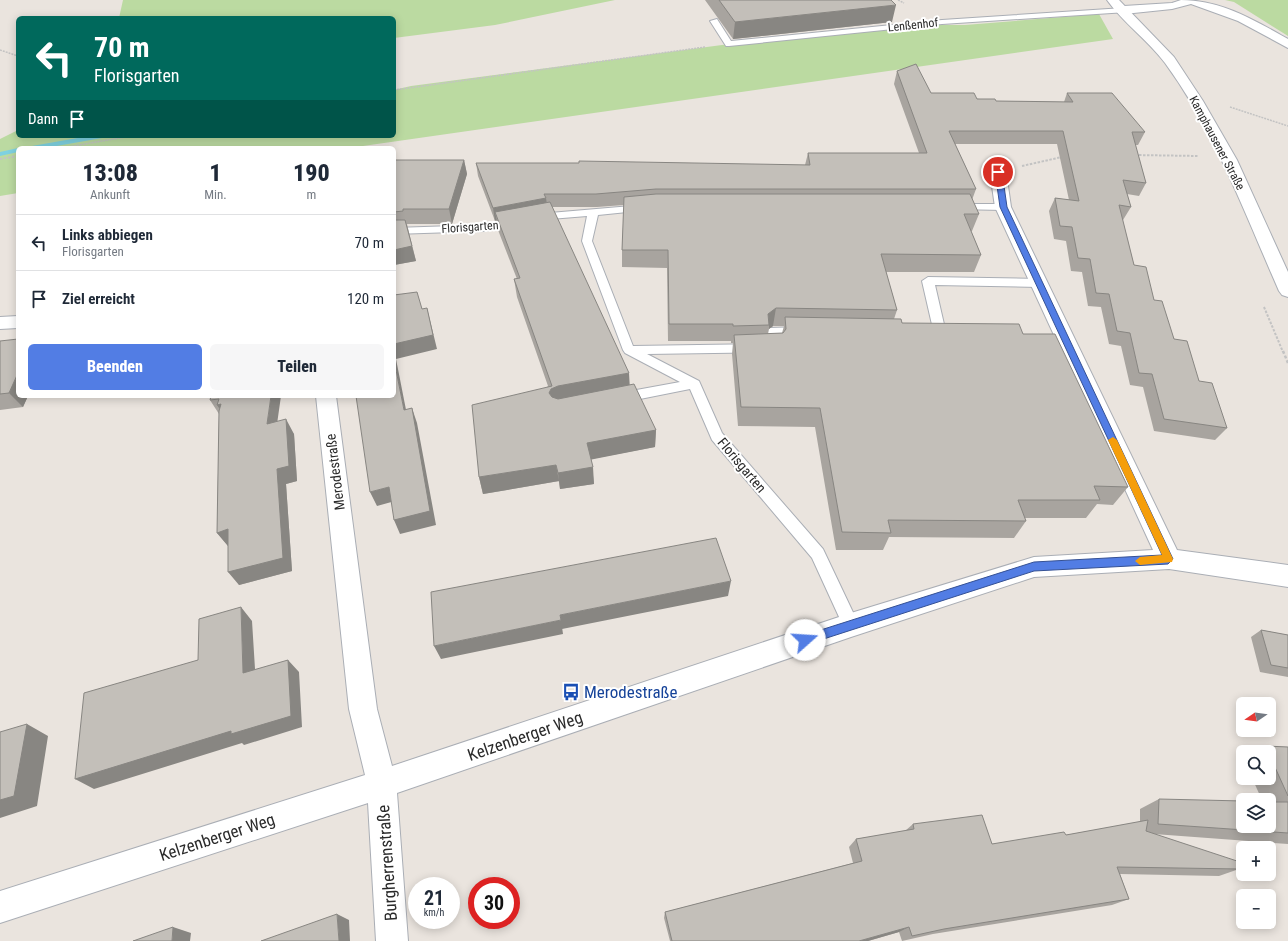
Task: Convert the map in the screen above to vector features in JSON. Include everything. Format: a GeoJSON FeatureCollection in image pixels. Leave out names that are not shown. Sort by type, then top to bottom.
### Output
{"type":"FeatureCollection","features":[{"type":"Feature","properties":{"kind":"street","name":"Kamphausener Straße"},"geometry":{"type":"LineString","coordinates":[[1113,0],[1124,10],[1169,60],[1196,101],[1229,160],[1288,291]]}},
{"type":"Feature","properties":{"kind":"street"},"geometry":{"type":"LineString","coordinates":[[1124,10],[1166,7],[1194,0],[1242,18],[1288,44]]}},
{"type":"Feature","properties":{"kind":"street"},"geometry":{"type":"LineString","coordinates":[[998,172],[1003,207],[1168,559]]}},
{"type":"Feature","properties":{"kind":"street"},"geometry":{"type":"LineString","coordinates":[[0,323],[16,322]]}},
{"type":"Feature","properties":{"kind":"street","name":"Merodestraße"},"geometry":{"type":"LineString","coordinates":[[326,398],[363,709],[382,784]]}},
{"type":"Feature","properties":{"kind":"street","name":"Kelzenberger Weg"},"geometry":{"type":"LineString","coordinates":[[0,908],[382,784],[850,625],[1034,567],[1168,559],[1288,576]]}},
{"type":"Feature","properties":{"kind":"street","name":"Burgherrenstraße"},"geometry":{"type":"LineString","coordinates":[[382,784],[392,941]]}},
{"type":"Feature","properties":{"kind":"lane","name":"Lenßenhof"},"geometry":{"type":"LineString","coordinates":[[729,44],[942,22],[1124,10]]}},
{"type":"Feature","properties":{"kind":"lane"},"geometry":{"type":"LineString","coordinates":[[714,21],[729,44]]}},
{"type":"Feature","properties":{"kind":"lane","name":"Florisgarten"},"geometry":{"type":"LineString","coordinates":[[396,231],[484,228],[547,216],[656,207]]}},
{"type":"Feature","properties":{"kind":"lane"},"geometry":{"type":"LineString","coordinates":[[950,207],[1003,207]]}},
{"type":"Feature","properties":{"kind":"lane"},"geometry":{"type":"LineString","coordinates":[[593,212],[587,241],[629,350],[694,384]]}},
{"type":"Feature","properties":{"kind":"lane"},"geometry":{"type":"LineString","coordinates":[[916,332],[940,333],[928,281],[1039,283]]}},
{"type":"Feature","properties":{"kind":"lane"},"geometry":{"type":"LineString","coordinates":[[629,350],[775,348],[773,331],[813,331]]}},
{"type":"Feature","properties":{"kind":"lane"},"geometry":{"type":"LineString","coordinates":[[605,402],[694,384]]}},
{"type":"Feature","properties":{"kind":"lane","name":"Florisgarten"},"geometry":{"type":"LineString","coordinates":[[694,384],[717,436],[818,554],[850,625]]}},
{"type":"Feature","properties":{"kind":"path"},"geometry":{"type":"LineString","coordinates":[[396,90],[729,44]]}},
{"type":"Feature","properties":{"kind":"path"},"geometry":{"type":"LineString","coordinates":[[0,50],[16,55]]}},
{"type":"Feature","properties":{"kind":"path"},"geometry":{"type":"LineString","coordinates":[[74,146],[120,138]]}},
{"type":"Feature","properties":{"kind":"path"},"geometry":{"type":"LineString","coordinates":[[1132,155],[1202,156]]}},
{"type":"Feature","properties":{"kind":"path"},"geometry":{"type":"LineString","coordinates":[[0,159],[16,156]]}},
{"type":"Feature","properties":{"kind":"path"},"geometry":{"type":"LineString","coordinates":[[998,172],[1063,157]]}},
{"type":"Feature","properties":{"kind":"green space"},"geometry":{"type":"Polygon","coordinates":[[[123,0],[615,0],[495,25],[396,38],[396,16],[119,16],[123,0]]]}},
{"type":"Feature","properties":{"kind":"green space"},"geometry":{"type":"Polygon","coordinates":[[[1225,0],[1288,0],[1288,36],[1234,2],[1225,0]]]}},
{"type":"Feature","properties":{"kind":"green space"},"geometry":{"type":"Polygon","coordinates":[[[1099,14],[1113,39],[363,146],[16,146],[16,193],[0,196],[0,139],[16,131],[16,138],[396,138],[396,90],[411,86],[722,45],[934,25],[965,25],[1099,14]]]}},
{"type":"Feature","properties":{"kind":"building"},"geometry":{"type":"Polygon","coordinates":[[[719,0],[891,0],[896,5],[735,22],[719,0]]]}},
{"type":"Feature","properties":{"kind":"building"},"geometry":{"type":"Polygon","coordinates":[[[916,64],[931,93],[974,93],[977,99],[995,99],[996,101],[1073,102],[1067,93],[1112,93],[1145,132],[1132,132],[1146,183],[1123,180],[1131,207],[1119,205],[1134,265],[1146,267],[1154,300],[1162,301],[1174,339],[1187,341],[1199,381],[1212,383],[1227,428],[1164,419],[1152,374],[1139,373],[1130,333],[1117,331],[1109,294],[1096,293],[1090,259],[1078,258],[1072,227],[1060,226],[1055,198],[1079,201],[1063,131],[949,131],[976,189],[656,189],[596,194],[544,194],[546,198],[493,208],[476,163],[579,163],[579,161],[810,165],[808,153],[927,153],[897,71],[916,64]]]}},
{"type":"Feature","properties":{"kind":"building"},"geometry":{"type":"Polygon","coordinates":[[[396,160],[464,160],[449,209],[403,209],[403,211],[396,212],[396,160]]]}},
{"type":"Feature","properties":{"kind":"building"},"geometry":{"type":"Polygon","coordinates":[[[656,194],[970,194],[979,214],[964,214],[981,255],[881,254],[897,310],[776,308],[768,314],[769,325],[733,326],[733,324],[669,324],[668,250],[622,250],[624,197],[656,194]]]}},
{"type":"Feature","properties":{"kind":"building"},"geometry":{"type":"Polygon","coordinates":[[[550,202],[629,373],[558,386],[551,389],[549,393],[552,397],[558,399],[634,384],[656,430],[587,443],[593,467],[558,473],[556,465],[479,477],[472,405],[552,386],[514,279],[520,278],[495,212],[550,202]]]}},
{"type":"Feature","properties":{"kind":"building"},"geometry":{"type":"Polygon","coordinates":[[[396,220],[405,220],[412,246],[396,250],[396,220]]]}},
{"type":"Feature","properties":{"kind":"building"},"geometry":{"type":"Polygon","coordinates":[[[417,292],[422,309],[427,308],[433,335],[396,344],[396,295],[417,292]]]}},
{"type":"Feature","properties":{"kind":"building"},"geometry":{"type":"Polygon","coordinates":[[[785,317],[901,319],[902,323],[1019,324],[1023,334],[1055,334],[1128,487],[1094,486],[1100,500],[1018,500],[1026,521],[888,520],[891,533],[842,532],[820,408],[741,407],[734,335],[783,333],[786,329],[785,317]]]}},
{"type":"Feature","properties":{"kind":"building"},"geometry":{"type":"Polygon","coordinates":[[[16,339],[16,377],[9,393],[0,394],[0,341],[16,339]]]}},
{"type":"Feature","properties":{"kind":"building"},"geometry":{"type":"Polygon","coordinates":[[[396,370],[404,410],[412,408],[430,511],[394,520],[389,487],[370,492],[356,398],[396,398],[396,370]]]}},
{"type":"Feature","properties":{"kind":"building"},"geometry":{"type":"Polygon","coordinates":[[[210,398],[271,398],[267,424],[286,419],[289,466],[277,469],[283,558],[228,572],[228,529],[217,533],[219,411],[221,404],[217,405],[219,399],[210,400],[210,398]]]}},
{"type":"Feature","properties":{"kind":"building"},"geometry":{"type":"Polygon","coordinates":[[[716,538],[731,581],[560,615],[561,620],[434,646],[431,592],[716,538]]]}},
{"type":"Feature","properties":{"kind":"building"},"geometry":{"type":"Polygon","coordinates":[[[241,607],[243,673],[288,660],[291,716],[231,734],[231,731],[75,779],[84,693],[198,660],[199,619],[241,607]]]}},
{"type":"Feature","properties":{"kind":"building"},"geometry":{"type":"Polygon","coordinates":[[[1261,630],[1288,635],[1288,668],[1271,665],[1261,630]]]}},
{"type":"Feature","properties":{"kind":"building"},"geometry":{"type":"Polygon","coordinates":[[[27,724],[14,796],[0,800],[0,732],[27,724]]]}},
{"type":"Feature","properties":{"kind":"building"},"geometry":{"type":"Polygon","coordinates":[[[1276,746],[1288,747],[1288,796],[1276,769],[1276,746]]]}},
{"type":"Feature","properties":{"kind":"building"},"geometry":{"type":"Polygon","coordinates":[[[1159,799],[1236,801],[1236,829],[1158,824],[1159,799]]]}},
{"type":"Feature","properties":{"kind":"building"},"geometry":{"type":"Polygon","coordinates":[[[1276,802],[1288,802],[1288,833],[1276,832],[1276,802]]]}},
{"type":"Feature","properties":{"kind":"building"},"geometry":{"type":"Polygon","coordinates":[[[982,815],[992,844],[1064,832],[1066,835],[1148,820],[1146,831],[1236,861],[1236,869],[1117,867],[1129,899],[944,929],[912,936],[909,927],[859,941],[672,941],[665,912],[862,861],[856,839],[914,829],[913,824],[982,815]]]}},
{"type":"Feature","properties":{"kind":"building"},"geometry":{"type":"Polygon","coordinates":[[[337,914],[339,941],[261,941],[337,914]]]}},
{"type":"Feature","properties":{"kind":"building"},"geometry":{"type":"Polygon","coordinates":[[[173,927],[172,941],[133,941],[173,927]]]}},
{"type":"Feature","properties":{"kind":"waterway"},"geometry":{"type":"LineString","coordinates":[[44,146],[90,138]]}},
{"type":"Feature","properties":{"kind":"waterway"},"geometry":{"type":"LineString","coordinates":[[0,154],[16,150]]}},
{"type":"Feature","properties":{"kind":"slow traffic"},"geometry":{"type":"LineString","coordinates":[[1113,440],[1168,559],[1140,561]]}},
{"type":"Feature","properties":{"kind":"place","name":"Merodestraße"},"geometry":{"type":"Point","coordinates":[571,692]}},
{"type":"Feature","properties":{"kind":"route"},"geometry":{"type":"LineString","coordinates":[[805,640],[1034,567],[1168,559],[1003,207],[998,172]]}}]}
